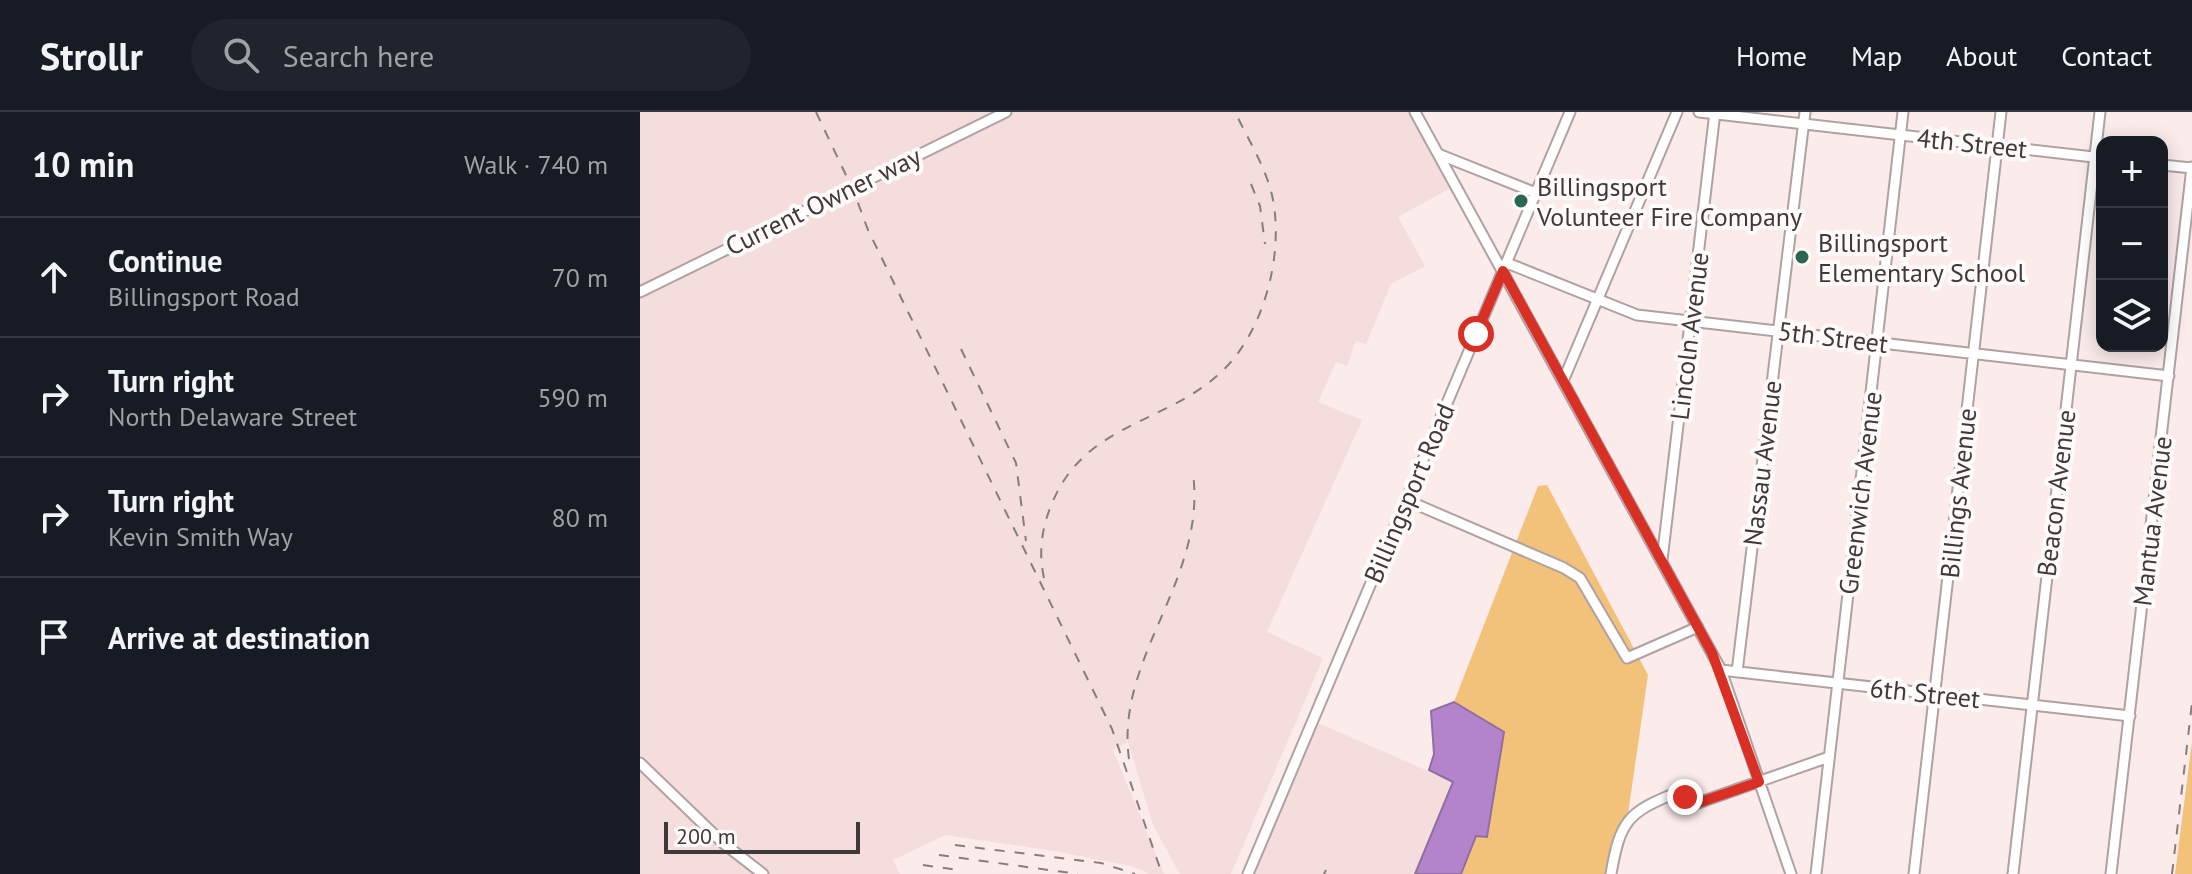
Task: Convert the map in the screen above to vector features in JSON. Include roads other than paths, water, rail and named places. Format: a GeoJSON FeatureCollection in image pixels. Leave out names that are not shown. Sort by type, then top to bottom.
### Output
{"type":"FeatureCollection","features":[{"type":"Feature","properties":{"kind":"street","name":"Current Owner way"},"geometry":{"type":"LineString","coordinates":[[640,292],[1006,112]]}},
{"type":"Feature","properties":{"kind":"street"},"geometry":{"type":"LineString","coordinates":[[1415,112],[1505,267],[1563,381],[1721,670],[1791,874]]}},
{"type":"Feature","properties":{"kind":"street","name":"Billingsport Road"},"geometry":{"type":"LineString","coordinates":[[1248,874],[1570,112]]}},
{"type":"Feature","properties":{"kind":"street"},"geometry":{"type":"LineString","coordinates":[[1563,381],[1677,112]]}},
{"type":"Feature","properties":{"kind":"street","name":"4th Street"},"geometry":{"type":"LineString","coordinates":[[1699,112],[2096,157]]}},
{"type":"Feature","properties":{"kind":"street","name":"Nassau Avenue"},"geometry":{"type":"LineString","coordinates":[[1737,672],[1805,112]]}},
{"type":"Feature","properties":{"kind":"street","name":"Greenwich Avenue"},"geometry":{"type":"LineString","coordinates":[[1816,874],[1903,112]]}},
{"type":"Feature","properties":{"kind":"street","name":"Billings Avenue"},"geometry":{"type":"LineString","coordinates":[[1914,874],[2001,112]]}},
{"type":"Feature","properties":{"kind":"street","name":"Beacon Avenue"},"geometry":{"type":"LineString","coordinates":[[2099,136],[2100,112]]}},
{"type":"Feature","properties":{"kind":"street","name":"Lincoln Avenue"},"geometry":{"type":"LineString","coordinates":[[1662,560],[1714,113]]}},
{"type":"Feature","properties":{"kind":"street"},"geometry":{"type":"LineString","coordinates":[[1438,154],[1536,193]]}},
{"type":"Feature","properties":{"kind":"street"},"geometry":{"type":"LineString","coordinates":[[2168,165],[2192,167]]}},
{"type":"Feature","properties":{"kind":"street","name":"Mantua Avenue"},"geometry":{"type":"LineString","coordinates":[[2111,874],[2169,376],[2187,256],[2192,167]]}},
{"type":"Feature","properties":{"kind":"street","name":"Beacon Avenue"},"geometry":{"type":"LineString","coordinates":[[2013,874],[2096,172]]}},
{"type":"Feature","properties":{"kind":"street","name":"5th Street"},"geometry":{"type":"LineString","coordinates":[[1505,267],[1637,315],[2169,376]]}},
{"type":"Feature","properties":{"kind":"street"},"geometry":{"type":"LineString","coordinates":[[1406,500],[1564,568],[1580,578],[1623,655],[1631,658],[1698,627]]}},
{"type":"Feature","properties":{"kind":"street","name":"6th Street"},"geometry":{"type":"LineString","coordinates":[[1721,670],[2130,716]]}},
{"type":"Feature","properties":{"kind":"street"},"geometry":{"type":"LineString","coordinates":[[1611,874],[1615,848],[1632,812],[1676,793],[1698,803],[1829,757]]}},
{"type":"Feature","properties":{"kind":"street"},"geometry":{"type":"LineString","coordinates":[[640,763],[723,843],[763,874]]}},
{"type":"Feature","properties":{"kind":"railway"},"geometry":{"type":"LineString","coordinates":[[816,112],[854,192],[868,230],[1112,729],[1162,874]]}},
{"type":"Feature","properties":{"kind":"railway"},"geometry":{"type":"LineString","coordinates":[[1044,578],[1041,548],[1046,520],[1067,475],[1105,440],[1174,405],[1218,375],[1248,338],[1259,316],[1273,267],[1275,218],[1265,174],[1235,112]]}},
{"type":"Feature","properties":{"kind":"railway"},"geometry":{"type":"LineString","coordinates":[[1251,184],[1260,206],[1265,244]]}},
{"type":"Feature","properties":{"kind":"railway"},"geometry":{"type":"LineString","coordinates":[[961,349],[1016,463],[1026,541]]}},
{"type":"Feature","properties":{"kind":"railway"},"geometry":{"type":"LineString","coordinates":[[1129,759],[1128,722],[1135,686],[1187,548],[1194,512],[1193,473]]}},
{"type":"Feature","properties":{"kind":"railway"},"geometry":{"type":"LineString","coordinates":[[2172,874],[2192,703]]}},
{"type":"Feature","properties":{"kind":"railway"},"geometry":{"type":"LineString","coordinates":[[955,845],[1101,863],[1135,874]]}},
{"type":"Feature","properties":{"kind":"railway"},"geometry":{"type":"LineString","coordinates":[[939,855],[1078,874]]}},
{"type":"Feature","properties":{"kind":"railway"},"geometry":{"type":"LineString","coordinates":[[923,865],[958,870]]}},
{"type":"Feature","properties":{"kind":"railway"},"geometry":{"type":"LineString","coordinates":[[1324,874],[1326,870]]}},
{"type":"Feature","properties":{"kind":"place","name":"Billingsport Volunteer Fire Company"},"geometry":{"type":"Point","coordinates":[1521,201]}},
{"type":"Feature","properties":{"kind":"place","name":"Billingsport Elementary School"},"geometry":{"type":"Point","coordinates":[1802,257]}}]}
